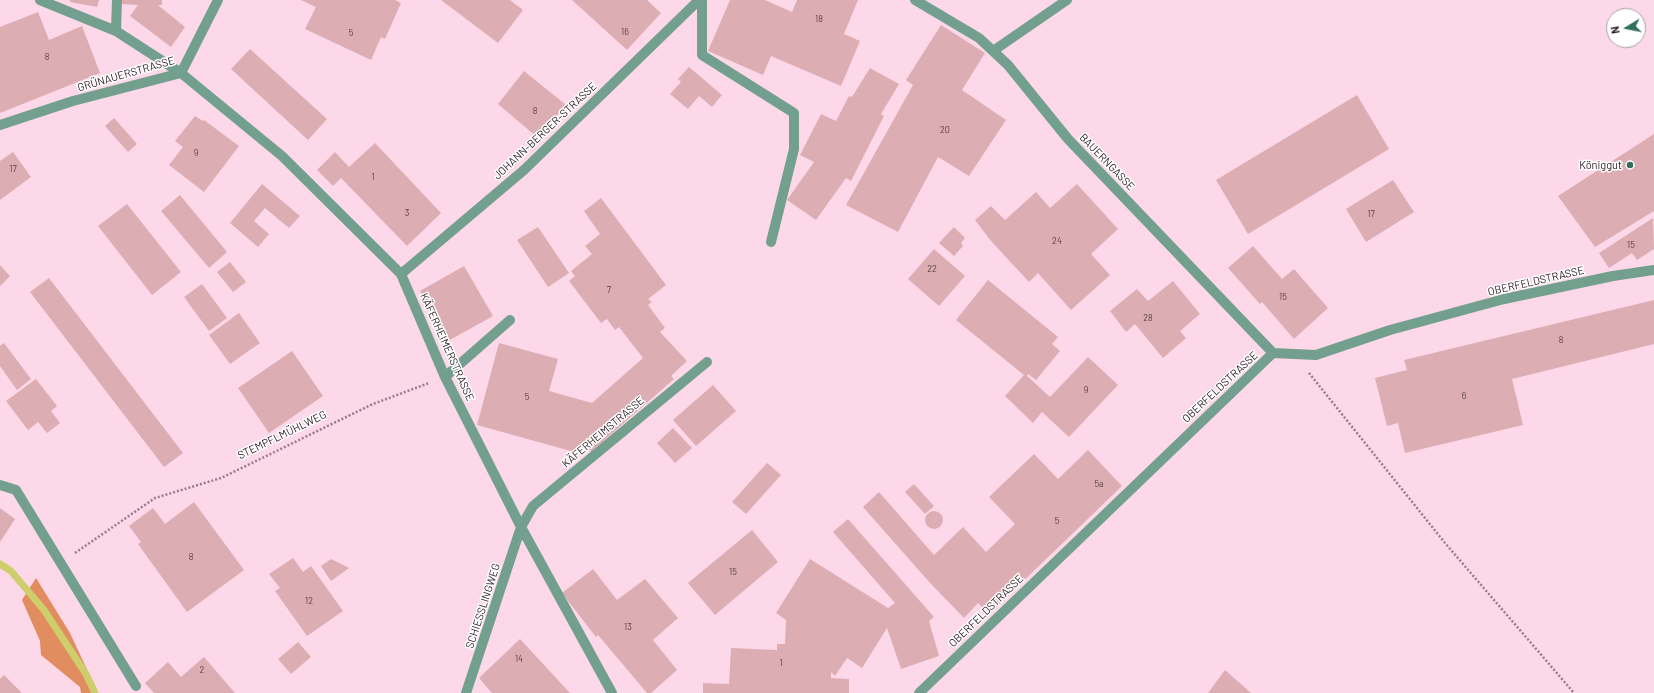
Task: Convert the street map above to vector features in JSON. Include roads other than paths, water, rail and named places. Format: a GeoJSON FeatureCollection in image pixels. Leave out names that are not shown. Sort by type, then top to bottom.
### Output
{"type":"FeatureCollection","features":[{"type":"Feature","properties":{"kind":"street","name":"KÄFERHEIMERSTRASSE"},"geometry":{"type":"LineString","coordinates":[[40,0],[116,31],[181,73],[282,156],[401,274],[445,377],[521,527],[612,693]]}},
{"type":"Feature","properties":{"kind":"street"},"geometry":{"type":"LineString","coordinates":[[116,31],[117,0]]}},
{"type":"Feature","properties":{"kind":"street","name":"GRÜNAUERSTRASSE"},"geometry":{"type":"LineString","coordinates":[[0,125],[73,101],[181,73],[218,0]]}},
{"type":"Feature","properties":{"kind":"street"},"geometry":{"type":"LineString","coordinates":[[701,0],[702,55],[794,113],[794,149],[770,242]]}},
{"type":"Feature","properties":{"kind":"street","name":"JOHANN-BERGER-STRASSE"},"geometry":{"type":"LineString","coordinates":[[401,274],[524,170],[701,0]]}},
{"type":"Feature","properties":{"kind":"street","name":"BAUERNGASSE"},"geometry":{"type":"LineString","coordinates":[[915,0],[928,4],[978,38],[1008,65],[1068,139],[1273,353]]}},
{"type":"Feature","properties":{"kind":"street"},"geometry":{"type":"LineString","coordinates":[[993,51],[1067,0]]}},
{"type":"Feature","properties":{"kind":"street","name":"OBERFELDSTRASSE"},"geometry":{"type":"LineString","coordinates":[[919,693],[1273,353],[1316,355],[1390,330],[1504,299],[1613,276],[1654,270]]}},
{"type":"Feature","properties":{"kind":"street"},"geometry":{"type":"LineString","coordinates":[[445,377],[510,320]]}},
{"type":"Feature","properties":{"kind":"street","name":"KÄFERHEIMSTRASSE"},"geometry":{"type":"LineString","coordinates":[[521,527],[533,506],[707,362]]}},
{"type":"Feature","properties":{"kind":"street"},"geometry":{"type":"LineString","coordinates":[[0,485],[16,490],[136,686]]}},
{"type":"Feature","properties":{"kind":"street","name":"SCHIESSLINGWEG"},"geometry":{"type":"LineString","coordinates":[[466,693],[521,527]]}},
{"type":"Feature","properties":{"kind":"waterway"},"geometry":{"type":"LineString","coordinates":[[0,564],[11,571],[44,610],[86,674],[95,693]]}},
{"type":"Feature","properties":{"kind":"place","name":"Königgut"},"geometry":{"type":"Point","coordinates":[1630,165]}}]}
